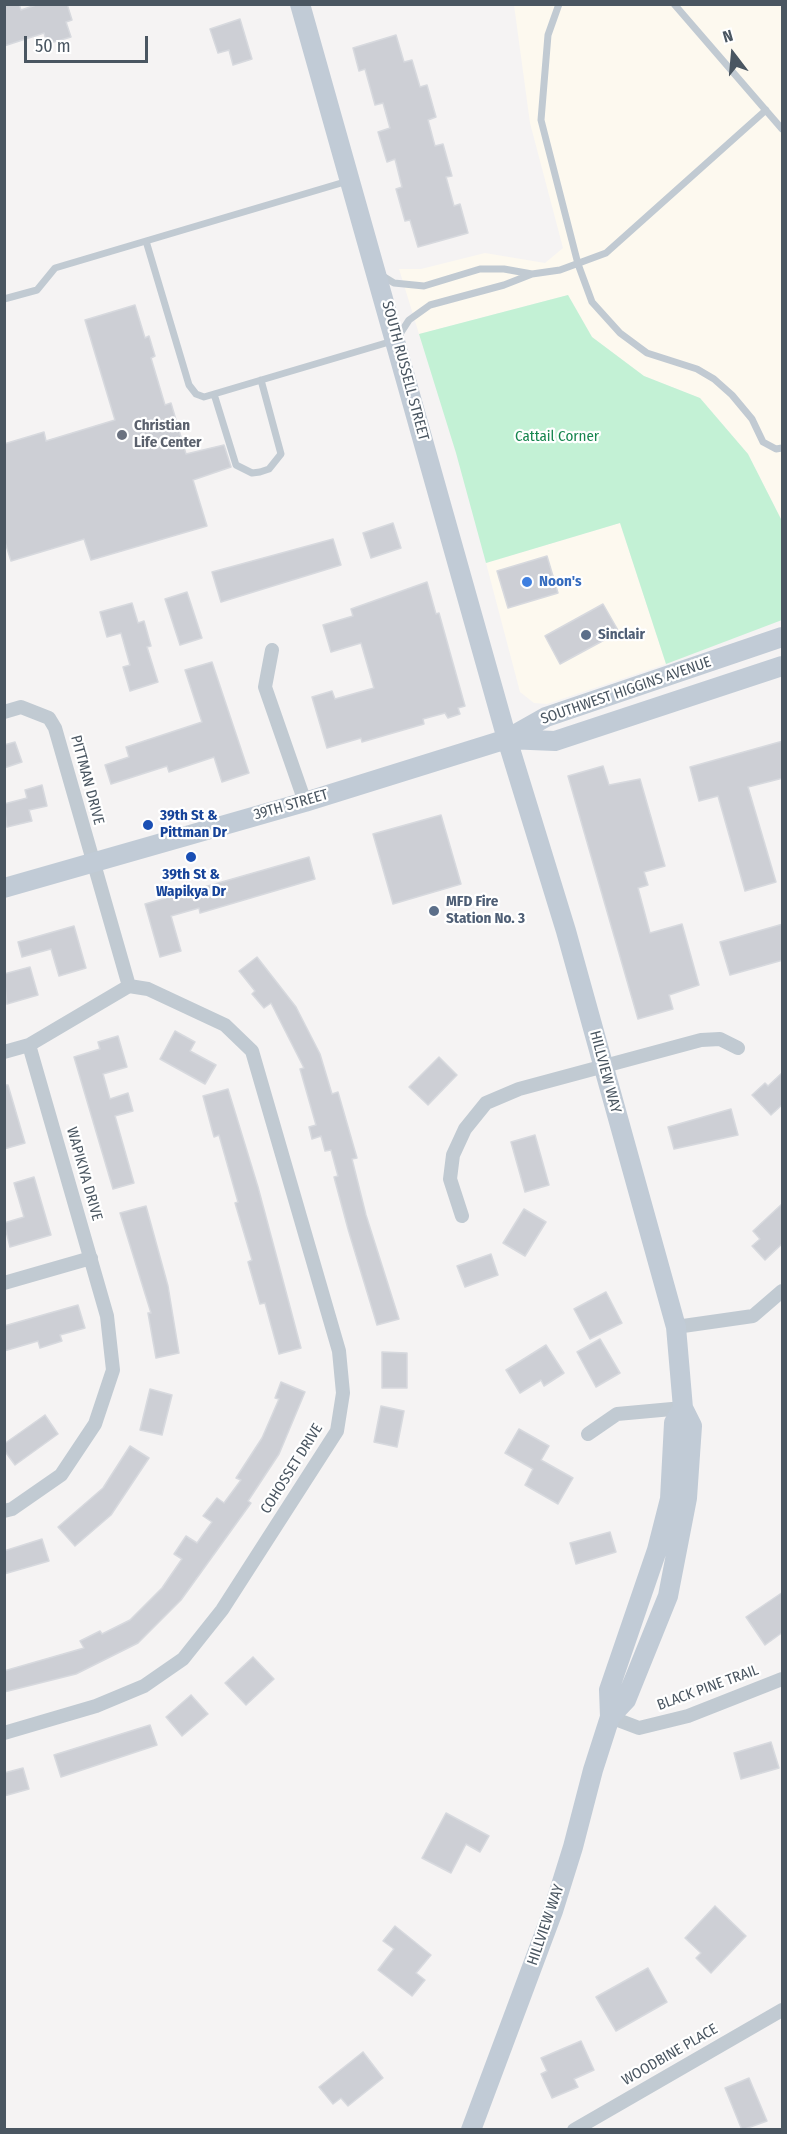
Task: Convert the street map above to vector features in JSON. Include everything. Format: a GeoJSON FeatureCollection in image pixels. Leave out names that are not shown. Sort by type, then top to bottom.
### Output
{"type":"FeatureCollection","features":[{"type":"Feature","properties":{"kind":"main road","name":"SOUTH RUSSELL STREET"},"geometry":{"type":"LineString","coordinates":[[300,4],[507,739]]}},
{"type":"Feature","properties":{"kind":"main road","name":"SOUTHWEST HIGGINS AVENUE"},"geometry":{"type":"LineString","coordinates":[[507,739],[546,717],[783,637]]}},
{"type":"Feature","properties":{"kind":"main road","name":"SOUTHWEST HIGGINS AVENUE"},"geometry":{"type":"LineString","coordinates":[[507,739],[555,741],[783,666]]}},
{"type":"Feature","properties":{"kind":"main road","name":"39TH STREET"},"geometry":{"type":"LineString","coordinates":[[4,888],[304,802],[507,739]]}},
{"type":"Feature","properties":{"kind":"main road","name":"HILLVIEW WAY"},"geometry":{"type":"LineString","coordinates":[[471,2130],[553,1911],[610,1717],[626,1700],[668,1596],[687,1498],[692,1448],[692,1426],[683,1408],[676,1328],[566,931],[507,739]]}},
{"type":"Feature","properties":{"kind":"street"},"geometry":{"type":"LineString","coordinates":[[272,650],[265,687],[304,802]]}},
{"type":"Feature","properties":{"kind":"street","name":"PITTMAN DRIVE"},"geometry":{"type":"LineString","coordinates":[[4,712],[21,707],[49,718],[56,728],[93,863]]}},
{"type":"Feature","properties":{"kind":"street"},"geometry":{"type":"LineString","coordinates":[[4,1052],[29,1045],[129,986],[93,863]]}},
{"type":"Feature","properties":{"kind":"street","name":"COHOSSET DRIVE"},"geometry":{"type":"LineString","coordinates":[[4,1733],[96,1706],[134,1690],[183,1659],[222,1610],[337,1431],[343,1393],[339,1351],[252,1051],[225,1025],[148,989],[129,986]]}},
{"type":"Feature","properties":{"kind":"street"},"geometry":{"type":"LineString","coordinates":[[462,1216],[450,1179],[453,1155],[465,1129],[486,1103],[519,1089],[701,1040],[720,1039],[738,1047]]}},
{"type":"Feature","properties":{"kind":"street","name":"WAPIKIYA DRIVE"},"geometry":{"type":"LineString","coordinates":[[4,1511],[12,1509],[61,1475],[95,1424],[113,1370],[107,1316],[29,1045]]}},
{"type":"Feature","properties":{"kind":"street"},"geometry":{"type":"LineString","coordinates":[[4,1283],[91,1258]]}},
{"type":"Feature","properties":{"kind":"street"},"geometry":{"type":"LineString","coordinates":[[676,1328],[753,1316],[783,1291]]}},
{"type":"Feature","properties":{"kind":"street"},"geometry":{"type":"LineString","coordinates":[[588,1434],[617,1414],[683,1408]]}},
{"type":"Feature","properties":{"kind":"street","name":"BLACK PINE TRAIL"},"geometry":{"type":"LineString","coordinates":[[610,1717],[639,1728],[688,1716],[783,1678]]}},
{"type":"Feature","properties":{"kind":"street","name":"WOODBINE PLACE"},"geometry":{"type":"LineString","coordinates":[[574,2130],[783,2010]]}},
{"type":"Feature","properties":{"kind":"lane"},"geometry":{"type":"LineString","coordinates":[[559,4],[548,35],[541,120],[578,264],[592,302],[620,333],[647,353],[697,369],[714,379],[732,395],[752,419],[763,442],[776,449],[783,448]]}},
{"type":"Feature","properties":{"kind":"lane"},"geometry":{"type":"LineString","coordinates":[[674,4],[783,129]]}},
{"type":"Feature","properties":{"kind":"lane"},"geometry":{"type":"LineString","coordinates":[[146,241],[189,385],[196,394],[204,397],[396,340],[410,320],[429,305],[504,285],[532,274],[560,270],[606,253],[766,110]]}},
{"type":"Feature","properties":{"kind":"lane"},"geometry":{"type":"LineString","coordinates":[[4,299],[37,290],[55,268],[351,180]]}},
{"type":"Feature","properties":{"kind":"lane"},"geometry":{"type":"LineString","coordinates":[[377,273],[394,283],[410,286],[438,283],[480,269],[504,268],[532,274]]}},
{"type":"Feature","properties":{"kind":"lane"},"geometry":{"type":"LineString","coordinates":[[214,394],[236,465],[252,473],[260,472],[270,469],[280,454],[261,380]]}},
{"type":"Feature","properties":{"kind":"shaded area"},"geometry":{"type":"Polygon","coordinates":[[[514,5],[782,5],[782,521],[748,454],[700,398],[644,376],[592,337],[568,295],[419,334],[399,269],[421,269],[485,253],[545,263],[563,248],[530,123],[514,5]]]}},
{"type":"Feature","properties":{"kind":"shaded area"},"geometry":{"type":"Polygon","coordinates":[[[620,523],[666,664],[547,704],[534,703],[520,692],[486,563],[620,523]]]}},
{"type":"Feature","properties":{"kind":"green space","name":"Cattail Corner"},"geometry":{"type":"Polygon","coordinates":[[[568,295],[592,337],[644,376],[700,398],[748,454],[782,521],[782,620],[666,664],[620,523],[486,563],[456,453],[419,334],[568,295]]]}},
{"type":"Feature","properties":{"kind":"building"},"geometry":{"type":"Polygon","coordinates":[[[4,4],[19,4],[21,10],[39,4],[67,4],[72,20],[66,22],[71,37],[47,44],[44,33],[4,46],[4,4]]]}},
{"type":"Feature","properties":{"kind":"building"},"geometry":{"type":"Polygon","coordinates":[[[240,19],[252,59],[233,65],[229,50],[218,53],[210,29],[240,19]]]}},
{"type":"Feature","properties":{"kind":"building"},"geometry":{"type":"Polygon","coordinates":[[[396,35],[404,62],[412,60],[420,87],[427,85],[436,117],[428,120],[435,146],[443,144],[452,176],[446,177],[454,206],[460,204],[468,233],[418,247],[410,220],[405,221],[396,189],[402,187],[395,159],[387,162],[378,132],[390,128],[383,103],[375,105],[365,69],[359,71],[353,48],[396,35]]]}},
{"type":"Feature","properties":{"kind":"building","name":"Christian Life Center"},"geometry":{"type":"Polygon","coordinates":[[[135,305],[145,338],[149,336],[155,356],[151,358],[165,405],[171,403],[186,454],[224,445],[231,467],[193,480],[207,526],[91,560],[84,539],[11,561],[4,539],[4,444],[44,432],[46,441],[115,420],[85,320],[135,305]]]}},
{"type":"Feature","properties":{"kind":"building"},"geometry":{"type":"Polygon","coordinates":[[[393,523],[401,548],[371,558],[363,533],[393,523]]]}},
{"type":"Feature","properties":{"kind":"building"},"geometry":{"type":"Polygon","coordinates":[[[333,539],[341,565],[221,602],[212,572],[333,539]]]}},
{"type":"Feature","properties":{"kind":"building","name":"Noon's"},"geometry":{"type":"Polygon","coordinates":[[[547,556],[558,593],[508,608],[497,571],[547,556]]]}},
{"type":"Feature","properties":{"kind":"building"},"geometry":{"type":"Polygon","coordinates":[[[427,582],[436,614],[439,613],[465,706],[458,708],[460,714],[448,718],[445,713],[423,719],[424,724],[362,742],[361,738],[327,748],[312,697],[332,691],[335,699],[374,688],[361,643],[331,652],[323,625],[353,616],[351,609],[427,582]]]}},
{"type":"Feature","properties":{"kind":"building"},"geometry":{"type":"Polygon","coordinates":[[[187,592],[202,638],[180,645],[165,599],[187,592]]]}},
{"type":"Feature","properties":{"kind":"building"},"geometry":{"type":"Polygon","coordinates":[[[132,603],[138,623],[144,621],[151,646],[147,647],[158,682],[130,691],[123,667],[130,665],[121,633],[107,637],[100,612],[132,603]]]}},
{"type":"Feature","properties":{"kind":"building"},"geometry":{"type":"Polygon","coordinates":[[[603,604],[619,632],[560,664],[545,636],[603,604]]]}},
{"type":"Feature","properties":{"kind":"building"},"geometry":{"type":"Polygon","coordinates":[[[212,662],[249,773],[222,782],[214,757],[169,772],[167,766],[111,784],[105,765],[129,757],[126,747],[202,722],[185,670],[212,662]]]}},
{"type":"Feature","properties":{"kind":"building"},"geometry":{"type":"Polygon","coordinates":[[[783,741],[783,778],[748,787],[776,882],[745,891],[718,796],[699,801],[690,767],[783,741]]]}},
{"type":"Feature","properties":{"kind":"building"},"geometry":{"type":"Polygon","coordinates":[[[15,742],[22,762],[4,768],[4,745],[15,742]]]}},
{"type":"Feature","properties":{"kind":"building"},"geometry":{"type":"Polygon","coordinates":[[[603,766],[609,785],[640,779],[665,866],[644,872],[648,885],[638,888],[650,933],[682,924],[699,985],[669,995],[673,1009],[638,1019],[568,776],[603,766]]]}},
{"type":"Feature","properties":{"kind":"building"},"geometry":{"type":"Polygon","coordinates":[[[42,785],[47,806],[29,810],[32,821],[7,827],[4,804],[27,798],[25,790],[42,785]]]}},
{"type":"Feature","properties":{"kind":"building"},"geometry":{"type":"Polygon","coordinates":[[[441,815],[461,884],[393,904],[373,834],[441,815]]]}},
{"type":"Feature","properties":{"kind":"building"},"geometry":{"type":"Polygon","coordinates":[[[309,857],[315,879],[200,913],[199,908],[171,916],[181,951],[160,957],[145,904],[309,857]]]}},
{"type":"Feature","properties":{"kind":"building"},"geometry":{"type":"Polygon","coordinates":[[[783,924],[783,960],[730,975],[720,942],[783,924]]]}},
{"type":"Feature","properties":{"kind":"building"},"geometry":{"type":"Polygon","coordinates":[[[74,926],[86,968],[59,976],[51,949],[22,957],[18,942],[74,926]]]}},
{"type":"Feature","properties":{"kind":"building"},"geometry":{"type":"Polygon","coordinates":[[[257,957],[296,1007],[320,1054],[332,1094],[338,1092],[357,1158],[352,1159],[366,1215],[399,1319],[377,1325],[334,1177],[338,1176],[331,1150],[325,1151],[321,1136],[312,1139],[309,1127],[316,1125],[300,1069],[304,1068],[271,1003],[264,1008],[252,994],[255,991],[239,971],[257,957]]]}},
{"type":"Feature","properties":{"kind":"building"},"geometry":{"type":"Polygon","coordinates":[[[30,967],[38,995],[7,1004],[4,974],[30,967]]]}},
{"type":"Feature","properties":{"kind":"building"},"geometry":{"type":"Polygon","coordinates":[[[175,1031],[195,1042],[190,1051],[216,1065],[205,1084],[160,1059],[175,1031]]]}},
{"type":"Feature","properties":{"kind":"building"},"geometry":{"type":"Polygon","coordinates":[[[118,1036],[127,1067],[103,1074],[110,1099],[128,1093],[133,1111],[115,1116],[134,1183],[113,1189],[74,1057],[100,1049],[98,1042],[118,1036]]]}},
{"type":"Feature","properties":{"kind":"building"},"geometry":{"type":"Polygon","coordinates":[[[439,1057],[457,1075],[428,1105],[409,1087],[439,1057]]]}},
{"type":"Feature","properties":{"kind":"building"},"geometry":{"type":"Polygon","coordinates":[[[783,1072],[783,1104],[771,1115],[752,1095],[765,1083],[768,1086],[783,1072]]]}},
{"type":"Feature","properties":{"kind":"building"},"geometry":{"type":"Polygon","coordinates":[[[4,1085],[8,1085],[25,1143],[4,1149],[4,1085]]]}},
{"type":"Feature","properties":{"kind":"building"},"geometry":{"type":"Polygon","coordinates":[[[228,1089],[258,1187],[301,1348],[279,1354],[265,1303],[260,1304],[248,1262],[252,1260],[235,1203],[238,1202],[219,1135],[214,1137],[203,1096],[228,1089]]]}},
{"type":"Feature","properties":{"kind":"building"},"geometry":{"type":"Polygon","coordinates":[[[731,1109],[738,1135],[674,1149],[668,1127],[731,1109]]]}},
{"type":"Feature","properties":{"kind":"building"},"geometry":{"type":"Polygon","coordinates":[[[535,1135],[549,1185],[525,1192],[511,1142],[535,1135]]]}},
{"type":"Feature","properties":{"kind":"building"},"geometry":{"type":"Polygon","coordinates":[[[34,1177],[51,1235],[10,1247],[4,1223],[24,1217],[14,1183],[34,1177]]]}},
{"type":"Feature","properties":{"kind":"building"},"geometry":{"type":"Polygon","coordinates":[[[783,1203],[783,1243],[765,1260],[752,1246],[760,1239],[753,1231],[783,1203]]]}},
{"type":"Feature","properties":{"kind":"building"},"geometry":{"type":"Polygon","coordinates":[[[146,1206],[168,1286],[179,1353],[156,1358],[148,1313],[151,1313],[120,1213],[146,1206]]]}},
{"type":"Feature","properties":{"kind":"building"},"geometry":{"type":"Polygon","coordinates":[[[524,1209],[546,1222],[525,1256],[503,1243],[524,1209]]]}},
{"type":"Feature","properties":{"kind":"building"},"geometry":{"type":"Polygon","coordinates":[[[491,1254],[498,1275],[465,1287],[457,1266],[491,1254]]]}},
{"type":"Feature","properties":{"kind":"building"},"geometry":{"type":"Polygon","coordinates":[[[606,1292],[622,1323],[590,1339],[574,1309],[606,1292]]]}},
{"type":"Feature","properties":{"kind":"building"},"geometry":{"type":"Polygon","coordinates":[[[78,1305],[85,1328],[60,1335],[62,1341],[40,1348],[38,1341],[4,1351],[4,1326],[78,1305]]]}},
{"type":"Feature","properties":{"kind":"building"},"geometry":{"type":"Polygon","coordinates":[[[600,1339],[620,1373],[596,1387],[577,1352],[600,1339]]]}},
{"type":"Feature","properties":{"kind":"building"},"geometry":{"type":"Polygon","coordinates":[[[546,1345],[564,1373],[544,1386],[541,1380],[520,1393],[506,1370],[546,1345]]]}},
{"type":"Feature","properties":{"kind":"building"},"geometry":{"type":"Polygon","coordinates":[[[382,1352],[407,1353],[407,1388],[382,1388],[382,1352]]]}},
{"type":"Feature","properties":{"kind":"building"},"geometry":{"type":"Polygon","coordinates":[[[281,1382],[305,1392],[279,1454],[248,1501],[251,1503],[181,1600],[138,1643],[76,1674],[4,1692],[4,1671],[84,1648],[80,1641],[100,1631],[102,1634],[130,1620],[162,1588],[182,1559],[174,1554],[186,1536],[197,1543],[212,1522],[203,1516],[217,1498],[224,1503],[241,1480],[236,1478],[262,1438],[279,1399],[275,1398],[281,1382]]]}},
{"type":"Feature","properties":{"kind":"building"},"geometry":{"type":"Polygon","coordinates":[[[150,1389],[172,1395],[162,1435],[140,1430],[150,1389]]]}},
{"type":"Feature","properties":{"kind":"building"},"geometry":{"type":"Polygon","coordinates":[[[381,1406],[404,1411],[397,1447],[374,1442],[381,1406]]]}},
{"type":"Feature","properties":{"kind":"building"},"geometry":{"type":"Polygon","coordinates":[[[45,1415],[58,1434],[15,1465],[4,1450],[4,1444],[45,1415]]]}},
{"type":"Feature","properties":{"kind":"building"},"geometry":{"type":"Polygon","coordinates":[[[519,1429],[549,1446],[541,1460],[573,1478],[558,1504],[525,1485],[533,1469],[505,1453],[519,1429]]]}},
{"type":"Feature","properties":{"kind":"building"},"geometry":{"type":"Polygon","coordinates":[[[130,1446],[149,1458],[111,1515],[75,1546],[58,1527],[103,1488],[130,1446]]]}},
{"type":"Feature","properties":{"kind":"building"},"geometry":{"type":"Polygon","coordinates":[[[610,1532],[616,1552],[576,1564],[570,1543],[610,1532]]]}},
{"type":"Feature","properties":{"kind":"building"},"geometry":{"type":"Polygon","coordinates":[[[42,1539],[49,1561],[4,1574],[4,1551],[42,1539]]]}},
{"type":"Feature","properties":{"kind":"building"},"geometry":{"type":"Polygon","coordinates":[[[783,1592],[783,1632],[765,1645],[746,1617],[783,1592]]]}},
{"type":"Feature","properties":{"kind":"building"},"geometry":{"type":"Polygon","coordinates":[[[253,1657],[274,1679],[246,1705],[225,1683],[253,1657]]]}},
{"type":"Feature","properties":{"kind":"building"},"geometry":{"type":"Polygon","coordinates":[[[191,1695],[208,1714],[182,1736],[166,1717],[191,1695]]]}},
{"type":"Feature","properties":{"kind":"building"},"geometry":{"type":"Polygon","coordinates":[[[150,1725],[157,1745],[61,1777],[54,1755],[150,1725]]]}},
{"type":"Feature","properties":{"kind":"building"},"geometry":{"type":"Polygon","coordinates":[[[771,1742],[779,1768],[741,1779],[734,1753],[771,1742]]]}},
{"type":"Feature","properties":{"kind":"building"},"geometry":{"type":"Polygon","coordinates":[[[23,1768],[29,1789],[4,1796],[4,1773],[23,1768]]]}},
{"type":"Feature","properties":{"kind":"building"},"geometry":{"type":"Polygon","coordinates":[[[446,1813],[489,1836],[480,1852],[466,1844],[451,1873],[422,1858],[446,1813]]]}},
{"type":"Feature","properties":{"kind":"building"},"geometry":{"type":"Polygon","coordinates":[[[715,1906],[746,1936],[711,1973],[696,1958],[701,1953],[685,1938],[715,1906]]]}},
{"type":"Feature","properties":{"kind":"building"},"geometry":{"type":"Polygon","coordinates":[[[395,1926],[431,1955],[416,1973],[425,1980],[412,1996],[378,1970],[394,1949],[383,1941],[395,1926]]]}},
{"type":"Feature","properties":{"kind":"building"},"geometry":{"type":"Polygon","coordinates":[[[648,1968],[667,2002],[616,2031],[596,1997],[648,1968]]]}},
{"type":"Feature","properties":{"kind":"building"},"geometry":{"type":"Polygon","coordinates":[[[581,2041],[594,2070],[574,2079],[578,2087],[552,2098],[541,2074],[547,2071],[541,2058],[581,2041]]]}},
{"type":"Feature","properties":{"kind":"building"},"geometry":{"type":"Polygon","coordinates":[[[363,2052],[383,2078],[348,2106],[341,2098],[333,2104],[319,2087],[363,2052]]]}},
{"type":"Feature","properties":{"kind":"building"},"geometry":{"type":"Polygon","coordinates":[[[749,2078],[767,2121],[742,2130],[725,2088],[749,2078]]]}},
{"type":"Feature","properties":{"kind":"place","name":"Christian Life Center"},"geometry":{"type":"Point","coordinates":[122,435]}},
{"type":"Feature","properties":{"kind":"place","name":"Noon's"},"geometry":{"type":"Point","coordinates":[527,582]}},
{"type":"Feature","properties":{"kind":"place","name":"Sinclair"},"geometry":{"type":"Point","coordinates":[586,635]}},
{"type":"Feature","properties":{"kind":"place","name":"39th St & Pittman Dr"},"geometry":{"type":"Point","coordinates":[148,825]}},
{"type":"Feature","properties":{"kind":"place","name":"39th St & Wapikya Dr"},"geometry":{"type":"Point","coordinates":[191,857]}},
{"type":"Feature","properties":{"kind":"place","name":"MFD Fire Station No. 3"},"geometry":{"type":"Point","coordinates":[434,911]}}]}
